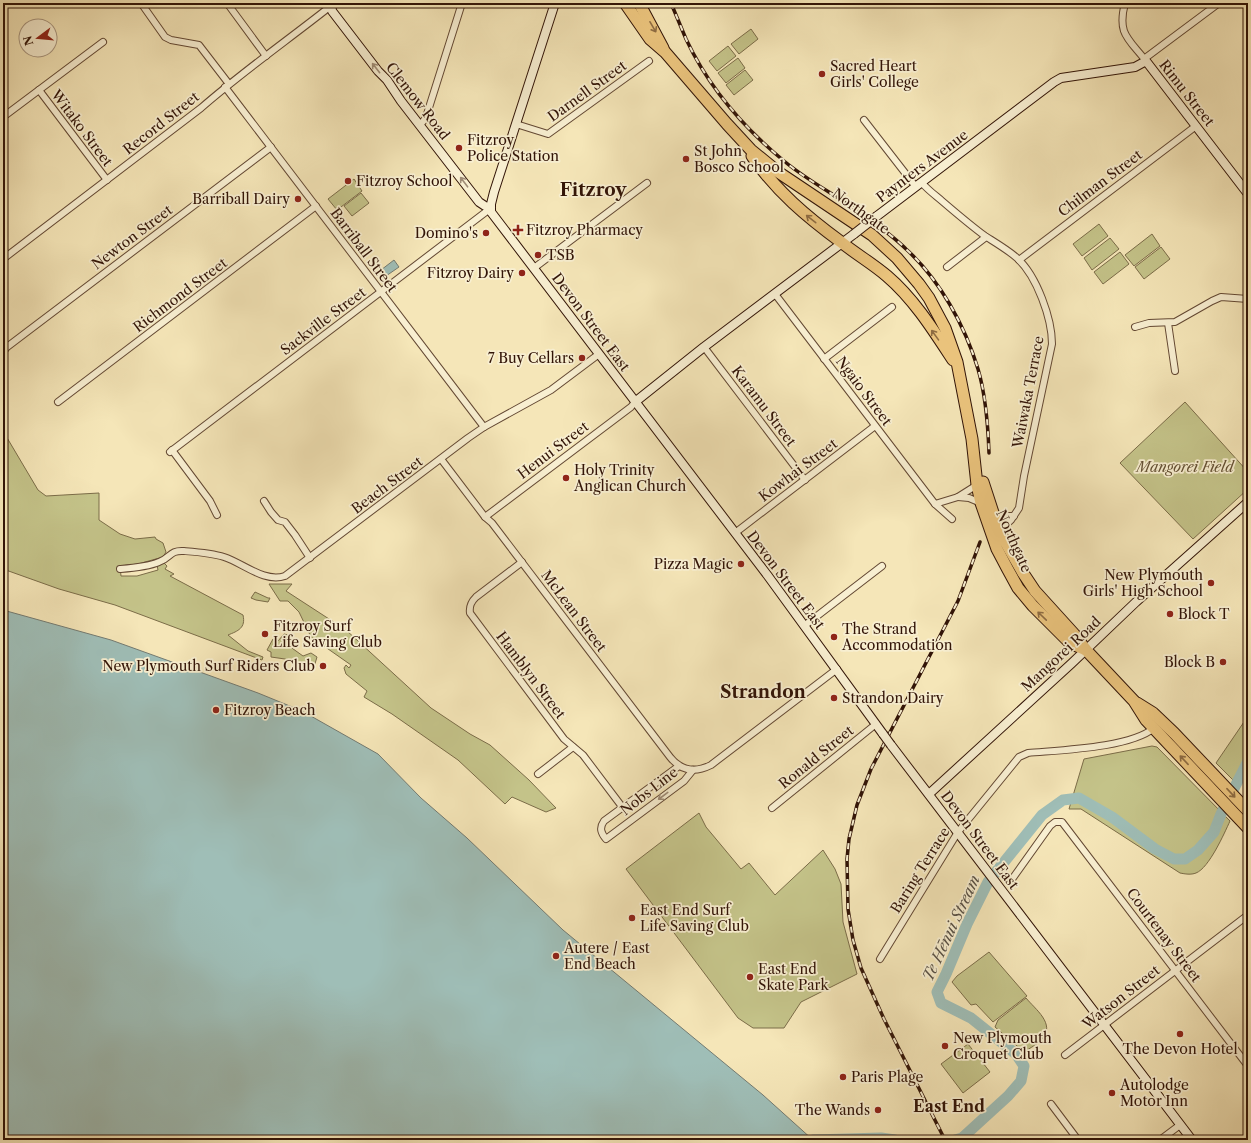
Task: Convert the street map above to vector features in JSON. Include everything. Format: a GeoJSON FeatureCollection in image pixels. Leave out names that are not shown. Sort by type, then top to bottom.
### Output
{"type":"FeatureCollection","features":[{"type":"Feature","properties":{"kind":"highway","name":"Northgate"},"geometry":{"type":"LineString","coordinates":[[625,3],[650,39],[665,52],[751,150],[778,172],[872,235],[901,262],[919,284],[937,313],[952,346],[962,381],[981,503],[997,548],[1018,588],[1033,606],[1070,643],[1086,650]]}},
{"type":"Feature","properties":{"kind":"highway","name":"Northgate"},"geometry":{"type":"LineString","coordinates":[[639,3],[656,31],[665,52]]}},
{"type":"Feature","properties":{"kind":"highway"},"geometry":{"type":"LineString","coordinates":[[739,138],[784,196],[842,243],[879,269],[906,295],[953,360],[962,381]]}},
{"type":"Feature","properties":{"kind":"highway","name":"Northgate"},"geometry":{"type":"LineString","coordinates":[[972,439],[992,513],[999,531],[1035,592],[1074,634],[1086,650],[1134,701],[1146,720],[1211,788],[1244,815]]}},
{"type":"Feature","properties":{"kind":"highway","name":"Northgate"},"geometry":{"type":"LineString","coordinates":[[1134,701],[1153,713],[1214,775],[1244,815],[1248,828]]}},
{"type":"Feature","properties":{"kind":"main road"},"geometry":{"type":"LineString","coordinates":[[330,3],[337,3]]}},
{"type":"Feature","properties":{"kind":"main road","name":"Clemow Road"},"geometry":{"type":"LineString","coordinates":[[330,3],[332,11],[378,71],[387,80],[401,102],[479,202],[490,208]]}},
{"type":"Feature","properties":{"kind":"main road"},"geometry":{"type":"LineString","coordinates":[[490,208],[555,3]]}},
{"type":"Feature","properties":{"kind":"main road","name":"Rimu Street"},"geometry":{"type":"LineString","coordinates":[[1145,60],[1196,126],[1245,184],[1248,194]]}},
{"type":"Feature","properties":{"kind":"main road","name":"Paynters Avenue"},"geometry":{"type":"LineString","coordinates":[[636,402],[704,347],[1061,78],[1135,67],[1145,60]]}},
{"type":"Feature","properties":{"kind":"main road","name":"Devon Street East"},"geometry":{"type":"LineString","coordinates":[[490,208],[495,217],[837,669],[891,745],[1192,1140]]}},
{"type":"Feature","properties":{"kind":"main road","name":"Mangorei Road"},"geometry":{"type":"LineString","coordinates":[[929,794],[1136,602],[1248,502]]}},
{"type":"Feature","properties":{"kind":"street","name":"Barriball Street"},"geometry":{"type":"LineString","coordinates":[[141,3],[165,37],[171,40],[199,45],[270,147],[484,428]]}},
{"type":"Feature","properties":{"kind":"street"},"geometry":{"type":"LineString","coordinates":[[227,3],[266,56]]}},
{"type":"Feature","properties":{"kind":"street","name":"Record Street"},"geometry":{"type":"LineString","coordinates":[[3,259],[201,108],[227,86],[327,9],[330,3]]}},
{"type":"Feature","properties":{"kind":"street"},"geometry":{"type":"LineString","coordinates":[[420,125],[427,114],[462,3]]}},
{"type":"Feature","properties":{"kind":"street","name":"Rimu Street"},"geometry":{"type":"LineString","coordinates":[[1125,3],[1122,17],[1123,30],[1145,60]]}},
{"type":"Feature","properties":{"kind":"street"},"geometry":{"type":"LineString","coordinates":[[1145,60],[1219,3]]}},
{"type":"Feature","properties":{"kind":"street"},"geometry":{"type":"LineString","coordinates":[[3,117],[103,42]]}},
{"type":"Feature","properties":{"kind":"street","name":"Darnell Street"},"geometry":{"type":"LineString","coordinates":[[516,124],[548,134],[649,61]]}},
{"type":"Feature","properties":{"kind":"street","name":"Witako Street"},"geometry":{"type":"LineString","coordinates":[[39,90],[107,180]]}},
{"type":"Feature","properties":{"kind":"street","name":"Waiwaka Terrace"},"geometry":{"type":"LineString","coordinates":[[864,120],[919,185],[970,226],[1019,260],[1033,280],[1046,310],[1052,333],[1052,344],[1024,476],[1019,508],[1014,516],[999,531]]}},
{"type":"Feature","properties":{"kind":"street","name":"Chilman Street"},"geometry":{"type":"LineString","coordinates":[[1019,260],[1196,126]]}},
{"type":"Feature","properties":{"kind":"street","name":"Newton Street"},"geometry":{"type":"LineString","coordinates":[[4,349],[270,147]]}},
{"type":"Feature","properties":{"kind":"street"},"geometry":{"type":"LineString","coordinates":[[534,268],[647,183]]}},
{"type":"Feature","properties":{"kind":"street","name":"Richmond Street"},"geometry":{"type":"LineString","coordinates":[[58,402],[316,206]]}},
{"type":"Feature","properties":{"kind":"street","name":"Sackville Street"},"geometry":{"type":"LineString","coordinates":[[217,515],[210,501],[171,451],[490,208]]}},
{"type":"Feature","properties":{"kind":"street"},"geometry":{"type":"LineString","coordinates":[[947,267],[986,237]]}},
{"type":"Feature","properties":{"kind":"street","name":"Ngaio Street"},"geometry":{"type":"LineString","coordinates":[[775,294],[934,504],[952,519]]}},
{"type":"Feature","properties":{"kind":"street"},"geometry":{"type":"LineString","coordinates":[[1135,327],[1149,323],[1168,323],[1181,319],[1212,300],[1221,297],[1248,300]]}},
{"type":"Feature","properties":{"kind":"street"},"geometry":{"type":"LineString","coordinates":[[824,359],[892,307]]}},
{"type":"Feature","properties":{"kind":"street"},"geometry":{"type":"LineString","coordinates":[[1168,323],[1175,371]]}},
{"type":"Feature","properties":{"kind":"street","name":"Karamu Street"},"geometry":{"type":"LineString","coordinates":[[704,347],[805,480]]}},
{"type":"Feature","properties":{"kind":"street","name":"Beach Street"},"geometry":{"type":"LineString","coordinates":[[120,569],[139,567],[158,562],[164,560],[170,553],[178,550],[224,557],[261,574],[274,578],[285,576],[484,428],[551,390],[599,354]]}},
{"type":"Feature","properties":{"kind":"street","name":"Henui Street"},"geometry":{"type":"LineString","coordinates":[[485,517],[636,402]]}},
{"type":"Feature","properties":{"kind":"street","name":"Kowhai Street"},"geometry":{"type":"LineString","coordinates":[[735,534],[876,426]]}},
{"type":"Feature","properties":{"kind":"street","name":"McLean Street"},"geometry":{"type":"LineString","coordinates":[[441,459],[485,517],[492,523],[522,562],[670,757],[679,766]]}},
{"type":"Feature","properties":{"kind":"street"},"geometry":{"type":"LineString","coordinates":[[934,504],[958,497],[977,485]]}},
{"type":"Feature","properties":{"kind":"street"},"geometry":{"type":"LineString","coordinates":[[958,497],[969,498],[981,503]]}},
{"type":"Feature","properties":{"kind":"street"},"geometry":{"type":"LineString","coordinates":[[264,501],[278,520],[285,522],[310,558]]}},
{"type":"Feature","properties":{"kind":"street"},"geometry":{"type":"LineString","coordinates":[[992,513],[1003,516],[1014,516]]}},
{"type":"Feature","properties":{"kind":"street","name":"Hamblyn Street"},"geometry":{"type":"LineString","coordinates":[[522,562],[476,597],[471,602],[470,613],[560,733],[583,755],[623,808]]}},
{"type":"Feature","properties":{"kind":"street"},"geometry":{"type":"LineString","coordinates":[[804,626],[882,566]]}},
{"type":"Feature","properties":{"kind":"street","name":"Nobs Line"},"geometry":{"type":"LineString","coordinates":[[679,766],[604,822],[601,832],[606,839],[684,781],[692,770],[705,768],[719,759],[837,669]]}},
{"type":"Feature","properties":{"kind":"street","name":"Ronald Street"},"geometry":{"type":"LineString","coordinates":[[772,808],[876,724]]}},
{"type":"Feature","properties":{"kind":"street","name":"Baring Terrace"},"geometry":{"type":"LineString","coordinates":[[880,959],[958,832],[1019,757],[1028,754],[1113,743],[1144,735],[1154,728]]}},
{"type":"Feature","properties":{"kind":"street"},"geometry":{"type":"LineString","coordinates":[[538,774],[573,747]]}},
{"type":"Feature","properties":{"kind":"street"},"geometry":{"type":"LineString","coordinates":[[679,766],[692,770]]}},
{"type":"Feature","properties":{"kind":"street","name":"Courtenay Street"},"geometry":{"type":"LineString","coordinates":[[1010,882],[1050,826],[1059,821],[1065,824],[1248,1066]]}},
{"type":"Feature","properties":{"kind":"street","name":"Watson Street"},"geometry":{"type":"LineString","coordinates":[[1065,1055],[1248,915]]}},
{"type":"Feature","properties":{"kind":"street"},"geometry":{"type":"LineString","coordinates":[[1051,1104],[1076,1139]]}},
{"type":"Feature","properties":{"kind":"street"},"geometry":{"type":"LineString","coordinates":[[1160,1140],[1180,1125]]}},
{"type":"Feature","properties":{"kind":"green space"},"geometry":{"type":"Polygon","coordinates":[[[751,29],[758,39],[739,54],[731,44],[751,29]]]}},
{"type":"Feature","properties":{"kind":"green space"},"geometry":{"type":"Polygon","coordinates":[[[728,46],[736,56],[717,71],[709,61],[728,46]]]}},
{"type":"Feature","properties":{"kind":"green space"},"geometry":{"type":"Polygon","coordinates":[[[738,58],[745,68],[726,83],[718,73],[738,58]]]}},
{"type":"Feature","properties":{"kind":"green space"},"geometry":{"type":"Polygon","coordinates":[[[745,70],[753,80],[734,95],[726,85],[745,70]]]}},
{"type":"Feature","properties":{"kind":"green space"},"geometry":{"type":"Polygon","coordinates":[[[354,179],[362,191],[337,210],[328,199],[354,179]]]}},
{"type":"Feature","properties":{"kind":"green space"},"geometry":{"type":"Polygon","coordinates":[[[361,193],[369,203],[352,216],[344,206],[361,193]]]}},
{"type":"Feature","properties":{"kind":"green space"},"geometry":{"type":"Polygon","coordinates":[[[1099,224],[1108,236],[1082,256],[1073,244],[1099,224]]]}},
{"type":"Feature","properties":{"kind":"green space"},"geometry":{"type":"Polygon","coordinates":[[[1152,234],[1160,246],[1134,266],[1125,255],[1152,234]]]}},
{"type":"Feature","properties":{"kind":"green space"},"geometry":{"type":"Polygon","coordinates":[[[1110,238],[1119,249],[1092,270],[1084,258],[1110,238]]]}},
{"type":"Feature","properties":{"kind":"green space"},"geometry":{"type":"Polygon","coordinates":[[[1161,247],[1170,259],[1144,279],[1135,267],[1161,247]]]}},
{"type":"Feature","properties":{"kind":"green space"},"geometry":{"type":"Polygon","coordinates":[[[1120,252],[1129,264],[1103,284],[1094,272],[1120,252]]]}},
{"type":"Feature","properties":{"kind":"green space","name":"Mangorei Field"},"geometry":{"type":"Polygon","coordinates":[[[1185,402],[1248,472],[1248,489],[1193,539],[1120,463],[1185,402]]]}},
{"type":"Feature","properties":{"kind":"green space"},"geometry":{"type":"Polygon","coordinates":[[[3,431],[38,490],[46,496],[99,493],[99,520],[120,534],[135,539],[155,537],[163,543],[166,552],[163,557],[138,564],[120,566],[121,576],[137,576],[158,570],[157,565],[164,563],[167,566],[165,569],[174,574],[170,576],[243,615],[244,619],[242,626],[238,630],[228,635],[248,651],[263,657],[262,660],[115,605],[59,589],[3,569],[3,431]]]}},
{"type":"Feature","properties":{"kind":"green space"},"geometry":{"type":"Polygon","coordinates":[[[269,584],[292,584],[286,591],[346,630],[431,708],[470,734],[490,745],[529,780],[556,808],[546,812],[512,797],[505,804],[458,760],[392,714],[364,697],[367,691],[346,674],[344,668],[346,665],[349,668],[351,665],[311,637],[299,612],[288,601],[280,601],[269,584]]]}},
{"type":"Feature","properties":{"kind":"green space"},"geometry":{"type":"Polygon","coordinates":[[[255,592],[270,598],[268,602],[251,598],[255,592]]]}},
{"type":"Feature","properties":{"kind":"green space"},"geometry":{"type":"Polygon","coordinates":[[[284,634],[291,638],[289,646],[303,656],[311,653],[317,657],[314,667],[310,671],[285,659],[271,657],[271,652],[267,650],[273,639],[278,641],[284,634]]]}},
{"type":"Feature","properties":{"kind":"green space"},"geometry":{"type":"Polygon","coordinates":[[[1248,716],[1248,772],[1239,786],[1216,763],[1248,716]]]}},
{"type":"Feature","properties":{"kind":"green space"},"geometry":{"type":"Polygon","coordinates":[[[1152,746],[1157,747],[1230,821],[1211,858],[1201,870],[1196,873],[1180,873],[1081,809],[1069,809],[1084,759],[1152,746]]]}},
{"type":"Feature","properties":{"kind":"green space"},"geometry":{"type":"Polygon","coordinates":[[[699,813],[706,827],[741,869],[749,863],[775,895],[823,850],[835,869],[841,884],[843,922],[857,974],[801,1002],[784,1028],[753,1028],[738,1018],[626,869],[699,813]]]}},
{"type":"Feature","properties":{"kind":"green space"},"geometry":{"type":"Polygon","coordinates":[[[989,952],[1027,996],[993,1022],[976,1004],[971,1005],[952,982],[957,976],[989,952]]]}},
{"type":"Feature","properties":{"kind":"green space"},"geometry":{"type":"Polygon","coordinates":[[[1026,998],[1043,1017],[1047,1028],[1046,1033],[1040,1041],[1024,1052],[995,1027],[998,1020],[1026,998]]]}},
{"type":"Feature","properties":{"kind":"green space"},"geometry":{"type":"Polygon","coordinates":[[[968,1044],[990,1072],[963,1093],[941,1064],[968,1044]]]}},
{"type":"Feature","properties":{"kind":"water"},"geometry":{"type":"Polygon","coordinates":[[[394,260],[399,267],[386,276],[381,270],[394,260]]]}},
{"type":"Feature","properties":{"kind":"water"},"geometry":{"type":"Polygon","coordinates":[[[3,610],[111,640],[258,693],[302,711],[378,754],[421,798],[467,838],[563,930],[763,1095],[813,1140],[3,1140],[3,610]]]}},
{"type":"Feature","properties":{"kind":"waterway","name":"Te Hēnui Stream"},"geometry":{"type":"LineString","coordinates":[[955,1140],[962,1138],[1008,1096],[1021,1081],[1024,1066],[1016,1054],[971,1018],[941,1003],[937,992],[967,924],[988,882],[1042,815],[1063,800],[1079,798],[1112,817],[1155,849],[1174,859],[1185,859],[1198,850],[1214,832],[1221,814],[1248,761]]}},
{"type":"Feature","properties":{"kind":"waterway","name":"Te Hēnui Stream"},"geometry":{"type":"LineString","coordinates":[[813,1140],[881,1138],[895,1140]]}},
{"type":"Feature","properties":{"kind":"railway"},"geometry":{"type":"LineString","coordinates":[[671,3],[686,39],[705,73],[728,105],[755,135],[794,169],[856,210],[897,240],[918,261],[940,289],[950,304],[966,336],[978,369],[986,411],[989,453]]}},
{"type":"Feature","properties":{"kind":"railway"},"geometry":{"type":"LineString","coordinates":[[945,1140],[884,1019],[861,968],[853,940],[848,909],[847,859],[849,839],[857,805],[871,769],[958,601],[980,542]]}},
{"type":"Feature","properties":{"kind":"place","name":"Sacred Heart Girls' College"},"geometry":{"type":"Point","coordinates":[822,74]}},
{"type":"Feature","properties":{"kind":"place","name":"Fitzroy Police Station"},"geometry":{"type":"Point","coordinates":[459,148]}},
{"type":"Feature","properties":{"kind":"place","name":"St John Bosco School"},"geometry":{"type":"Point","coordinates":[686,159]}},
{"type":"Feature","properties":{"kind":"place","name":"Fitzroy School"},"geometry":{"type":"Point","coordinates":[348,181]}},
{"type":"Feature","properties":{"kind":"place","name":"Barriball Dairy"},"geometry":{"type":"Point","coordinates":[298,199]}},
{"type":"Feature","properties":{"kind":"place","name":"Fitzroy Pharmacy"},"geometry":{"type":"Point","coordinates":[518,230]}},
{"type":"Feature","properties":{"kind":"place","name":"Domino's"},"geometry":{"type":"Point","coordinates":[486,233]}},
{"type":"Feature","properties":{"kind":"place","name":"TSB"},"geometry":{"type":"Point","coordinates":[538,255]}},
{"type":"Feature","properties":{"kind":"place","name":"Fitzroy Dairy"},"geometry":{"type":"Point","coordinates":[522,273]}},
{"type":"Feature","properties":{"kind":"place","name":"7 Buy Cellars"},"geometry":{"type":"Point","coordinates":[582,358]}},
{"type":"Feature","properties":{"kind":"place","name":"Holy Trinity Anglican Church"},"geometry":{"type":"Point","coordinates":[566,478]}},
{"type":"Feature","properties":{"kind":"place","name":"Pizza Magic"},"geometry":{"type":"Point","coordinates":[741,564]}},
{"type":"Feature","properties":{"kind":"place","name":"New Plymouth Girls' High School"},"geometry":{"type":"Point","coordinates":[1211,583]}},
{"type":"Feature","properties":{"kind":"place","name":"Block T"},"geometry":{"type":"Point","coordinates":[1170,614]}},
{"type":"Feature","properties":{"kind":"place","name":"Fitzroy Surf Life Saving Club"},"geometry":{"type":"Point","coordinates":[265,634]}},
{"type":"Feature","properties":{"kind":"place","name":"The Strand Accommodation"},"geometry":{"type":"Point","coordinates":[834,637]}},
{"type":"Feature","properties":{"kind":"place","name":"Block B"},"geometry":{"type":"Point","coordinates":[1223,662]}},
{"type":"Feature","properties":{"kind":"place","name":"New Plymouth Surf Riders Club"},"geometry":{"type":"Point","coordinates":[323,666]}},
{"type":"Feature","properties":{"kind":"place","name":"Strandon Dairy"},"geometry":{"type":"Point","coordinates":[834,698]}},
{"type":"Feature","properties":{"kind":"place","name":"Fitzroy Beach"},"geometry":{"type":"Point","coordinates":[216,710]}},
{"type":"Feature","properties":{"kind":"place","name":"East End Surf Life Saving Club"},"geometry":{"type":"Point","coordinates":[632,918]}},
{"type":"Feature","properties":{"kind":"place","name":"Autere / East End Beach"},"geometry":{"type":"Point","coordinates":[556,956]}},
{"type":"Feature","properties":{"kind":"place","name":"East End Skate Park"},"geometry":{"type":"Point","coordinates":[750,977]}},
{"type":"Feature","properties":{"kind":"place","name":"The Devon Hotel"},"geometry":{"type":"Point","coordinates":[1180,1034]}},
{"type":"Feature","properties":{"kind":"place","name":"New Plymouth Croquet Club"},"geometry":{"type":"Point","coordinates":[945,1046]}},
{"type":"Feature","properties":{"kind":"place","name":"Paris Plage"},"geometry":{"type":"Point","coordinates":[843,1077]}},
{"type":"Feature","properties":{"kind":"place","name":"Autolodge Motor Inn"},"geometry":{"type":"Point","coordinates":[1112,1093]}},
{"type":"Feature","properties":{"kind":"place","name":"The Wands"},"geometry":{"type":"Point","coordinates":[878,1110]}},
{"type":"Feature","properties":{"kind":"district","name":"Fitzroy"},"geometry":{"type":"Point","coordinates":[593,190]}},
{"type":"Feature","properties":{"kind":"district","name":"Strandon"},"geometry":{"type":"Point","coordinates":[763,692]}},
{"type":"Feature","properties":{"kind":"district","name":"East End"},"geometry":{"type":"Point","coordinates":[949,1106]}}]}
